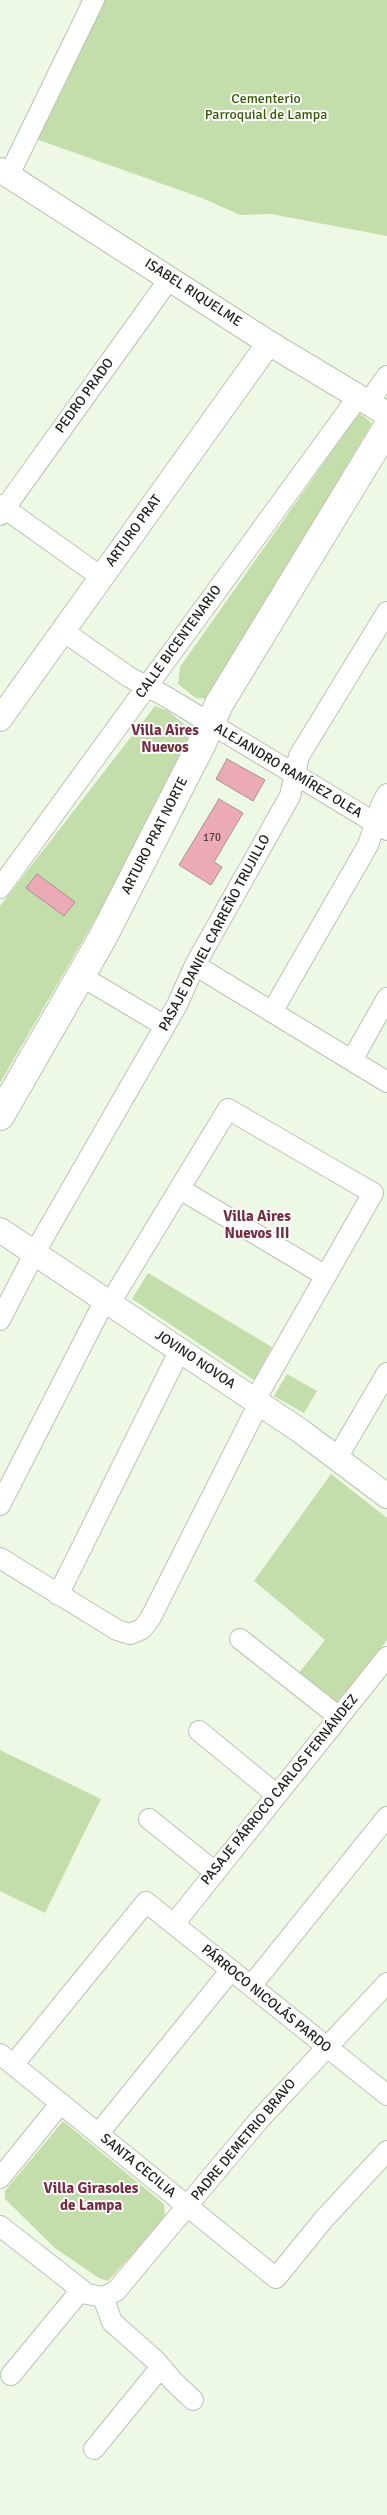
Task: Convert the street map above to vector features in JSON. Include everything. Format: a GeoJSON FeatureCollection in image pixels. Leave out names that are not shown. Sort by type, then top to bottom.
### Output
{"type":"FeatureCollection","features":[{"type":"Feature","properties":{"kind":"main road","name":"ARTURO PRAT NORTE"},"geometry":{"type":"LineString","coordinates":[[0,1116],[81,976],[136,874],[219,704],[387,428]]}},
{"type":"Feature","properties":{"kind":"street"},"geometry":{"type":"LineString","coordinates":[[4,172],[94,0]]}},
{"type":"Feature","properties":{"kind":"street","name":"ISABEL RIQUELME"},"geometry":{"type":"LineString","coordinates":[[4,172],[269,343],[371,404]]}},
{"type":"Feature","properties":{"kind":"street","name":"PEDRO PRADO"},"geometry":{"type":"LineString","coordinates":[[2,509],[170,278]]}},
{"type":"Feature","properties":{"kind":"street","name":"ARTURO PRAT"},"geometry":{"type":"LineString","coordinates":[[0,719],[269,343]]}},
{"type":"Feature","properties":{"kind":"street","name":"CALLE BICENTENARIO"},"geometry":{"type":"LineString","coordinates":[[0,888],[147,686],[371,404],[387,376]]}},
{"type":"Feature","properties":{"kind":"street"},"geometry":{"type":"LineString","coordinates":[[2,509],[101,577]]}},
{"type":"Feature","properties":{"kind":"street","name":"PASAJE DANIEL CARREÑO TRUJILLO"},"geometry":{"type":"LineString","coordinates":[[0,1320],[35,1252],[178,1004],[195,965],[290,796],[300,756],[387,612]]}},
{"type":"Feature","properties":{"kind":"street","name":"ALEJANDRO RAMÍREZ OLEA"},"geometry":{"type":"LineString","coordinates":[[63,631],[129,678],[147,686],[211,723],[381,827]]}},
{"type":"Feature","properties":{"kind":"street"},"geometry":{"type":"LineString","coordinates":[[272,1012],[368,845],[381,827],[387,794]]}},
{"type":"Feature","properties":{"kind":"street"},"geometry":{"type":"LineString","coordinates":[[195,965],[387,1082]]}},
{"type":"Feature","properties":{"kind":"street"},"geometry":{"type":"LineString","coordinates":[[81,976],[165,1026]]}},
{"type":"Feature","properties":{"kind":"street"},"geometry":{"type":"LineString","coordinates":[[352,1060],[387,998]]}},
{"type":"Feature","properties":{"kind":"street"},"geometry":{"type":"LineString","coordinates":[[0,1505],[108,1302],[180,1190],[228,1109],[373,1194],[257,1402],[146,1625],[136,1632],[123,1633],[0,1558]]}},
{"type":"Feature","properties":{"kind":"street"},"geometry":{"type":"LineString","coordinates":[[180,1190],[326,1276]]}},
{"type":"Feature","properties":{"kind":"street","name":"JOVINO NOVOA"},"geometry":{"type":"LineString","coordinates":[[0,1230],[257,1402],[387,1496]]}},
{"type":"Feature","properties":{"kind":"street"},"geometry":{"type":"LineString","coordinates":[[58,1595],[180,1350]]}},
{"type":"Feature","properties":{"kind":"street"},"geometry":{"type":"LineString","coordinates":[[337,1458],[387,1373]]}},
{"type":"Feature","properties":{"kind":"street"},"geometry":{"type":"LineString","coordinates":[[240,1638],[339,1717]]}},
{"type":"Feature","properties":{"kind":"street","name":"PASAJE PÁRROCO CARLOS FERNÁNDEZ"},"geometry":{"type":"LineString","coordinates":[[174,1924],[387,1657]]}},
{"type":"Feature","properties":{"kind":"street"},"geometry":{"type":"LineString","coordinates":[[198,1731],[277,1794]]}},
{"type":"Feature","properties":{"kind":"street"},"geometry":{"type":"LineString","coordinates":[[251,1986],[387,1817]]}},
{"type":"Feature","properties":{"kind":"street"},"geometry":{"type":"LineString","coordinates":[[149,1819],[215,1872]]}},
{"type":"Feature","properties":{"kind":"street","name":"PÁRROCO NICOLÁS PARDO"},"geometry":{"type":"LineString","coordinates":[[7,2060],[146,1902],[387,2095]]}},
{"type":"Feature","properties":{"kind":"street"},"geometry":{"type":"LineString","coordinates":[[98,2134],[231,1970]]}},
{"type":"Feature","properties":{"kind":"street","name":"PADRE DEMETRIO BRAVO"},"geometry":{"type":"LineString","coordinates":[[103,2297],[116,2291],[121,2286],[259,2120],[326,2046],[387,1983]]}},
{"type":"Feature","properties":{"kind":"street","name":"SANTA CECILIA"},"geometry":{"type":"LineString","coordinates":[[7,2060],[276,2278],[324,2219],[387,2151]]}},
{"type":"Feature","properties":{"kind":"street"},"geometry":{"type":"LineString","coordinates":[[0,2178],[61,2103]]}},
{"type":"Feature","properties":{"kind":"street"},"geometry":{"type":"LineString","coordinates":[[0,2226],[81,2290],[95,2297],[103,2297],[112,2322],[161,2367],[193,2400]]}},
{"type":"Feature","properties":{"kind":"street"},"geometry":{"type":"LineString","coordinates":[[11,2376],[81,2290]]}},
{"type":"Feature","properties":{"kind":"street"},"geometry":{"type":"LineString","coordinates":[[94,2449],[161,2367]]}},
{"type":"Feature","properties":{"kind":"green space","name":"Cementerio Parroquial de Lampa"},"geometry":{"type":"Polygon","coordinates":[[[103,0],[387,0],[387,236],[271,214],[240,215],[202,198],[36,139],[103,0]]]}},
{"type":"Feature","properties":{"kind":"green space"},"geometry":{"type":"Polygon","coordinates":[[[359,413],[372,423],[208,699],[196,698],[178,684],[180,667],[359,413]]]}},
{"type":"Feature","properties":{"kind":"green space"},"geometry":{"type":"Polygon","coordinates":[[[155,706],[168,711],[194,732],[115,885],[0,1083],[0,906],[155,706]]]}},
{"type":"Feature","properties":{"kind":"green space"},"geometry":{"type":"Polygon","coordinates":[[[148,1273],[272,1347],[254,1380],[132,1299],[148,1273]]]}},
{"type":"Feature","properties":{"kind":"green space"},"geometry":{"type":"Polygon","coordinates":[[[287,1374],[317,1391],[304,1413],[274,1396],[287,1374]]]}},
{"type":"Feature","properties":{"kind":"green space"},"geometry":{"type":"Polygon","coordinates":[[[331,1474],[387,1518],[387,1640],[336,1706],[298,1674],[325,1640],[254,1581],[331,1474]]]}},
{"type":"Feature","properties":{"kind":"green space"},"geometry":{"type":"Polygon","coordinates":[[[0,1750],[101,1799],[45,1913],[0,1891],[0,1750]]]}},
{"type":"Feature","properties":{"kind":"green space"},"geometry":{"type":"Polygon","coordinates":[[[63,2121],[164,2204],[165,2218],[108,2281],[99,2278],[55,2248],[5,2199],[5,2191],[63,2121]]]}},
{"type":"Feature","properties":{"kind":"building"},"geometry":{"type":"Polygon","coordinates":[[[227,759],[265,780],[253,801],[216,779],[227,759]]]}},
{"type":"Feature","properties":{"kind":"building"},"geometry":{"type":"Polygon","coordinates":[[[219,799],[243,813],[214,862],[222,867],[211,885],[179,865],[219,799]]]}},
{"type":"Feature","properties":{"kind":"building"},"geometry":{"type":"Polygon","coordinates":[[[37,874],[75,902],[64,916],[26,888],[37,874]]]}},
{"type":"Feature","properties":{"kind":"district","name":"Villa Aires Nuevos"},"geometry":{"type":"Point","coordinates":[165,740]}},
{"type":"Feature","properties":{"kind":"district","name":"Villa Aires Nuevos III"},"geometry":{"type":"Point","coordinates":[257,1226]}},
{"type":"Feature","properties":{"kind":"district","name":"Villa Girasoles de Lampa"},"geometry":{"type":"Point","coordinates":[91,2198]}}]}
